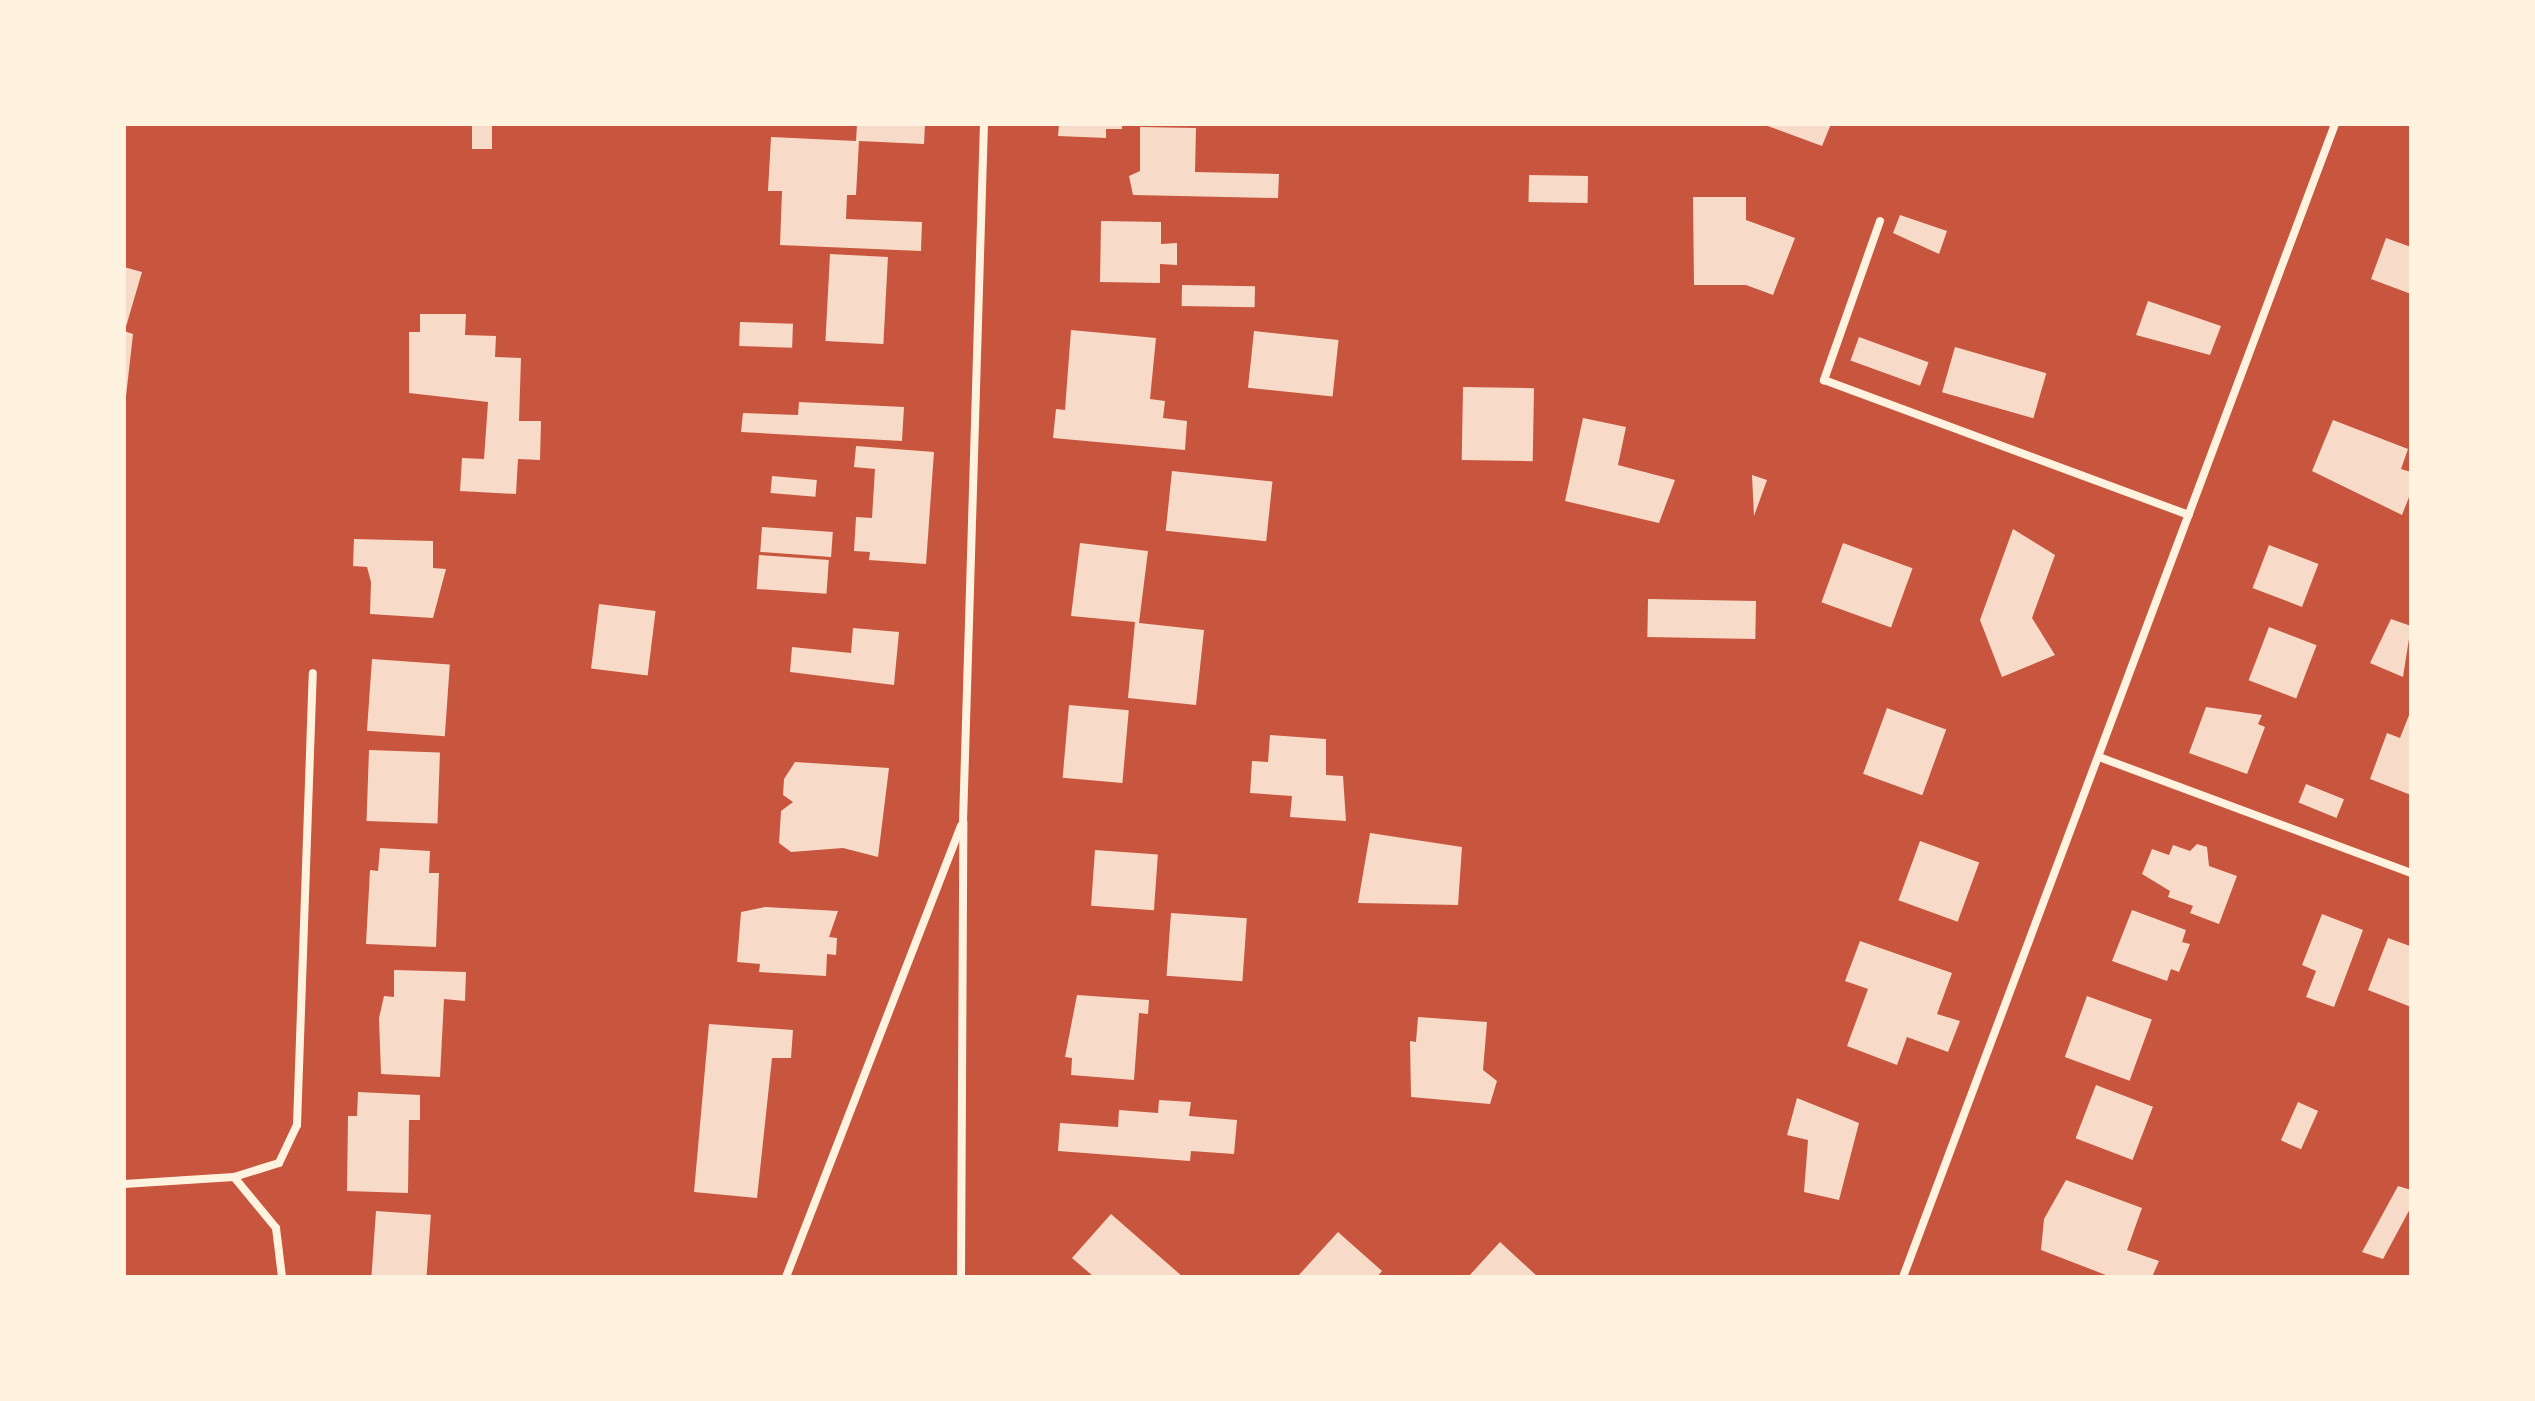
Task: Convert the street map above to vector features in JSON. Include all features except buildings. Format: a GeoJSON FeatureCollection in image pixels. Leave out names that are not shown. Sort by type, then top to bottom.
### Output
{"type":"FeatureCollection","features":[{"type":"Feature","properties":{"kind":"street"},"geometry":{"type":"LineString","coordinates":[[961,1277],[963,822],[984,124]]}},
{"type":"Feature","properties":{"kind":"street"},"geometry":{"type":"LineString","coordinates":[[1903,1277],[2335,124]]}},
{"type":"Feature","properties":{"kind":"street"},"geometry":{"type":"LineString","coordinates":[[1880,221],[1824,380],[2189,515]]}},
{"type":"Feature","properties":{"kind":"street"},"geometry":{"type":"LineString","coordinates":[[124,1184],[234,1177],[279,1163],[297,1125],[313,673]]}},
{"type":"Feature","properties":{"kind":"street"},"geometry":{"type":"LineString","coordinates":[[2099,757],[2411,873]]}},
{"type":"Feature","properties":{"kind":"street"},"geometry":{"type":"LineString","coordinates":[[786,1277],[963,822]]}},
{"type":"Feature","properties":{"kind":"street"},"geometry":{"type":"LineString","coordinates":[[234,1177],[276,1228],[282,1277]]}}]}
